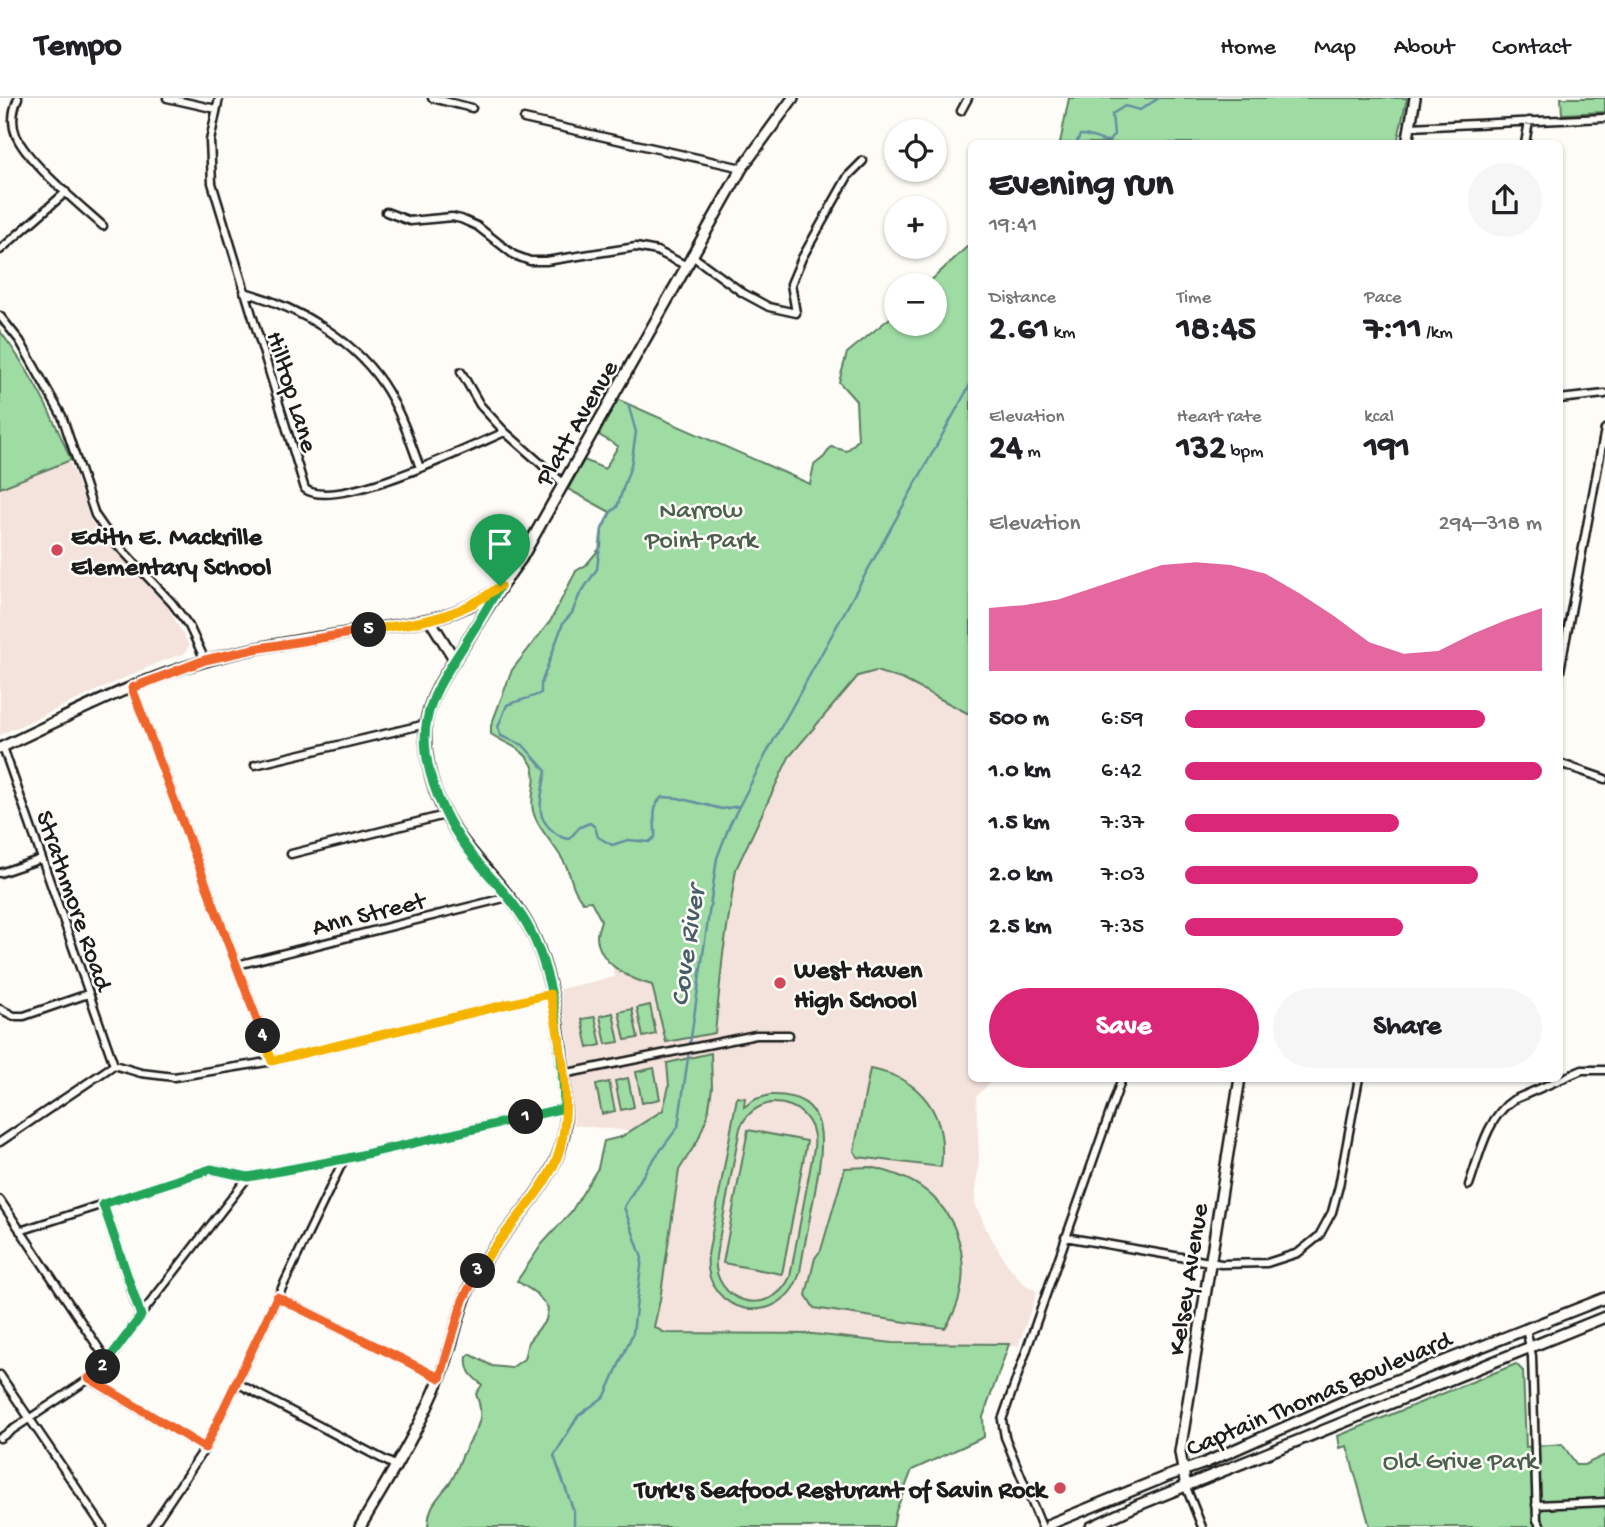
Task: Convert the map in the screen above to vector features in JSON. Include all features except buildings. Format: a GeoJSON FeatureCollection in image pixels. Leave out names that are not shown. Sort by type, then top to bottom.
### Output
{"type":"FeatureCollection","features":[{"type":"Feature","properties":{"kind":"main road","name":"Platt Avenue"},"geometry":{"type":"LineString","coordinates":[[360,1527],[396,1466],[440,1378],[458,1314],[474,1277],[552,1169],[563,1139],[563,1074],[559,1032],[535,939],[518,909],[470,852],[445,815],[428,763],[426,724],[437,690],[500,586],[521,559],[634,361],[685,265],[742,168],[793,98]]}},
{"type":"Feature","properties":{"kind":"main road"},"geometry":{"type":"LineString","coordinates":[[1408,140],[1415,98]]}},
{"type":"Feature","properties":{"kind":"main road"},"geometry":{"type":"LineString","coordinates":[[1,747],[132,688],[205,660],[254,649],[430,620],[469,607],[500,586]]}},
{"type":"Feature","properties":{"kind":"main road"},"geometry":{"type":"LineString","coordinates":[[430,620],[455,660]]}},
{"type":"Feature","properties":{"kind":"main road","name":"Kelsey Avenue"},"geometry":{"type":"LineString","coordinates":[[1186,1487],[1180,1452],[1239,1082]]}},
{"type":"Feature","properties":{"kind":"main road","name":"Captain Thomas Boulevard"},"geometry":{"type":"LineString","coordinates":[[1049,1527],[1050,1524],[1205,1463],[1346,1400],[1605,1298]]}},
{"type":"Feature","properties":{"kind":"main road","name":"Captain Thomas Boulevard"},"geometry":{"type":"LineString","coordinates":[[1091,1527],[1605,1317]]}},
{"type":"Feature","properties":{"kind":"street"},"geometry":{"type":"LineString","coordinates":[[18,98],[13,121],[18,139],[29,157],[103,226]]}},
{"type":"Feature","properties":{"kind":"street"},"geometry":{"type":"LineString","coordinates":[[167,98],[216,109]]}},
{"type":"Feature","properties":{"kind":"street","name":"Hilltop Lane"},"geometry":{"type":"LineString","coordinates":[[219,98],[210,141],[212,183],[305,489],[317,495],[360,488],[420,468],[505,432]]}},
{"type":"Feature","properties":{"kind":"street"},"geometry":{"type":"LineString","coordinates":[[432,98],[472,108]]}},
{"type":"Feature","properties":{"kind":"street"},"geometry":{"type":"LineString","coordinates":[[961,111],[968,98]]}},
{"type":"Feature","properties":{"kind":"street"},"geometry":{"type":"LineString","coordinates":[[1410,127],[1605,118]]}},
{"type":"Feature","properties":{"kind":"street"},"geometry":{"type":"LineString","coordinates":[[524,119],[742,168]]}},
{"type":"Feature","properties":{"kind":"street"},"geometry":{"type":"LineString","coordinates":[[1526,140],[1529,121]]}},
{"type":"Feature","properties":{"kind":"street"},"geometry":{"type":"LineString","coordinates":[[691,255],[760,303],[796,313],[791,284],[802,258],[848,176],[863,161]]}},
{"type":"Feature","properties":{"kind":"street"},"geometry":{"type":"LineString","coordinates":[[0,250],[66,192]]}},
{"type":"Feature","properties":{"kind":"street"},"geometry":{"type":"LineString","coordinates":[[386,212],[410,221],[452,218],[470,222],[514,255],[530,261],[636,247],[657,251],[685,265]]}},
{"type":"Feature","properties":{"kind":"street"},"geometry":{"type":"LineString","coordinates":[[244,292],[287,307],[311,319],[361,358],[389,393],[420,468]]}},
{"type":"Feature","properties":{"kind":"street"},"geometry":{"type":"LineString","coordinates":[[0,316],[20,341],[62,416],[95,514],[111,538],[172,603],[189,626],[205,660]]}},
{"type":"Feature","properties":{"kind":"street"},"geometry":{"type":"LineString","coordinates":[[461,372],[480,405],[505,432],[564,484]]}},
{"type":"Feature","properties":{"kind":"street"},"geometry":{"type":"LineString","coordinates":[[1563,399],[1605,394]]}},
{"type":"Feature","properties":{"kind":"street"},"geometry":{"type":"LineString","coordinates":[[1563,655],[1605,429]]}},
{"type":"Feature","properties":{"kind":"street"},"geometry":{"type":"LineString","coordinates":[[132,688],[272,1061]]}},
{"type":"Feature","properties":{"kind":"street"},"geometry":{"type":"LineString","coordinates":[[255,765],[426,724]]}},
{"type":"Feature","properties":{"kind":"street","name":"Strathmore Road"},"geometry":{"type":"LineString","coordinates":[[1,747],[114,1065]]}},
{"type":"Feature","properties":{"kind":"street"},"geometry":{"type":"LineString","coordinates":[[1563,764],[1605,779]]}},
{"type":"Feature","properties":{"kind":"street"},"geometry":{"type":"LineString","coordinates":[[291,854],[445,815]]}},
{"type":"Feature","properties":{"kind":"street"},"geometry":{"type":"LineString","coordinates":[[0,873],[41,859]]}},
{"type":"Feature","properties":{"kind":"street","name":"Ann Street"},"geometry":{"type":"LineString","coordinates":[[237,965],[508,897]]}},
{"type":"Feature","properties":{"kind":"street"},"geometry":{"type":"LineString","coordinates":[[0,1142],[114,1065],[141,1073],[174,1077],[272,1061],[550,994]]}},
{"type":"Feature","properties":{"kind":"street"},"geometry":{"type":"LineString","coordinates":[[0,1009],[14,1016],[24,1016],[88,995]]}},
{"type":"Feature","properties":{"kind":"street"},"geometry":{"type":"LineString","coordinates":[[563,1074],[755,1035],[789,1035]]}},
{"type":"Feature","properties":{"kind":"street"},"geometry":{"type":"LineString","coordinates":[[1563,1078],[1582,1070],[1605,1070]]}},
{"type":"Feature","properties":{"kind":"street"},"geometry":{"type":"LineString","coordinates":[[1042,1527],[1005,1437],[1002,1420],[1121,1082]]}},
{"type":"Feature","properties":{"kind":"street"},"geometry":{"type":"LineString","coordinates":[[1065,1237],[1210,1263],[1267,1263],[1298,1254],[1319,1236],[1336,1199],[1358,1082]]}},
{"type":"Feature","properties":{"kind":"street"},"geometry":{"type":"LineString","coordinates":[[1469,1185],[1489,1132],[1502,1107],[1554,1082]]}},
{"type":"Feature","properties":{"kind":"street"},"geometry":{"type":"LineString","coordinates":[[20,1231],[211,1169],[248,1177],[344,1159],[564,1108]]}},
{"type":"Feature","properties":{"kind":"street"},"geometry":{"type":"LineString","coordinates":[[152,1527],[205,1448],[344,1159]]}},
{"type":"Feature","properties":{"kind":"street"},"geometry":{"type":"LineString","coordinates":[[0,1438],[89,1378],[108,1362],[248,1177]]}},
{"type":"Feature","properties":{"kind":"street"},"geometry":{"type":"LineString","coordinates":[[0,1200],[2,1210],[20,1231],[108,1362]]}},
{"type":"Feature","properties":{"kind":"street"},"geometry":{"type":"LineString","coordinates":[[103,1204],[141,1316]]}},
{"type":"Feature","properties":{"kind":"street"},"geometry":{"type":"LineString","coordinates":[[277,1297],[440,1378]]}},
{"type":"Feature","properties":{"kind":"street"},"geometry":{"type":"LineString","coordinates":[[1526,1329],[1530,1347],[1536,1505],[1536,1520],[1532,1527]]}},
{"type":"Feature","properties":{"kind":"street"},"geometry":{"type":"LineString","coordinates":[[0,1375],[103,1527]]}},
{"type":"Feature","properties":{"kind":"street"},"geometry":{"type":"LineString","coordinates":[[89,1378],[205,1448]]}},
{"type":"Feature","properties":{"kind":"street"},"geometry":{"type":"LineString","coordinates":[[237,1383],[396,1466]]}},
{"type":"Feature","properties":{"kind":"street"},"geometry":{"type":"LineString","coordinates":[[1186,1487],[1202,1527]]}},
{"type":"Feature","properties":{"kind":"street"},"geometry":{"type":"LineString","coordinates":[[1536,1505],[1605,1502]]}},
{"type":"Feature","properties":{"kind":"street"},"geometry":{"type":"LineString","coordinates":[[1536,1520],[1541,1527]]}},
{"type":"Feature","properties":{"kind":"shaded area","name":"Edith E. Mackrille Elementary School"},"geometry":{"type":"Polygon","coordinates":[[[0,391],[54,419],[91,521],[167,606],[189,645],[184,654],[161,661],[0,735],[0,391]]]}},
{"type":"Feature","properties":{"kind":"shaded area","name":"West Haven High School"},"geometry":{"type":"Polygon","coordinates":[[[780,631],[968,701],[968,1082],[990,1082],[976,1097],[979,1157],[975,1203],[987,1231],[1007,1264],[1022,1282],[1037,1292],[1018,1346],[985,1348],[652,1339],[648,1133],[574,1125],[570,1050],[560,989],[615,977],[610,959],[780,631]]]}},
{"type":"Feature","properties":{"kind":"green space"},"geometry":{"type":"Polygon","coordinates":[[[1069,98],[1407,98],[1398,140],[1061,140],[1069,98]]]}},
{"type":"Feature","properties":{"kind":"green space"},"geometry":{"type":"Polygon","coordinates":[[[1561,98],[1605,98],[1605,112],[1562,114],[1561,98]]]}},
{"type":"Feature","properties":{"kind":"green space","name":"Narrow Point Park"},"geometry":{"type":"Polygon","coordinates":[[[968,246],[968,713],[904,680],[876,671],[858,676],[789,757],[736,869],[715,1033],[666,1042],[652,985],[625,974],[603,954],[597,936],[601,920],[591,901],[583,902],[579,897],[563,861],[536,818],[532,805],[535,775],[531,763],[518,749],[491,734],[491,726],[512,670],[551,620],[576,571],[586,565],[601,547],[602,529],[610,512],[568,489],[584,460],[605,469],[618,446],[599,435],[617,399],[810,484],[814,465],[831,447],[847,451],[858,440],[856,401],[839,382],[847,353],[884,323],[884,336],[947,336],[947,273],[939,273],[968,246]]]}},
{"type":"Feature","properties":{"kind":"green space"},"geometry":{"type":"Polygon","coordinates":[[[0,331],[40,393],[71,460],[0,488],[0,331]]]}},
{"type":"Feature","properties":{"kind":"green space"},"geometry":{"type":"Polygon","coordinates":[[[650,1005],[656,1034],[643,1037],[637,1008],[650,1005]]]}},
{"type":"Feature","properties":{"kind":"green space"},"geometry":{"type":"Polygon","coordinates":[[[632,1009],[638,1038],[625,1040],[619,1012],[632,1009]]]}},
{"type":"Feature","properties":{"kind":"green space"},"geometry":{"type":"Polygon","coordinates":[[[613,1013],[619,1042],[606,1044],[600,1016],[613,1013]]]}},
{"type":"Feature","properties":{"kind":"green space"},"geometry":{"type":"Polygon","coordinates":[[[595,1017],[601,1045],[588,1048],[582,1019],[595,1017]]]}},
{"type":"Feature","properties":{"kind":"green space"},"geometry":{"type":"Polygon","coordinates":[[[711,1053],[712,1088],[708,1114],[698,1140],[679,1170],[654,1327],[665,1333],[813,1334],[893,1343],[1009,1344],[983,1417],[984,1437],[912,1470],[896,1511],[893,1527],[428,1527],[432,1508],[453,1477],[480,1419],[476,1394],[482,1385],[468,1370],[467,1357],[470,1354],[492,1366],[511,1368],[524,1359],[528,1342],[546,1320],[548,1308],[537,1294],[517,1281],[542,1244],[571,1212],[598,1168],[604,1141],[621,1137],[663,1110],[669,1086],[667,1063],[711,1053]]]}},
{"type":"Feature","properties":{"kind":"green space"},"geometry":{"type":"Polygon","coordinates":[[[654,1068],[660,1099],[642,1103],[636,1072],[654,1068]]]}},
{"type":"Feature","properties":{"kind":"green space"},"geometry":{"type":"Polygon","coordinates":[[[870,1069],[904,1081],[928,1102],[940,1131],[941,1167],[858,1157],[854,1151],[870,1069]]]}},
{"type":"Feature","properties":{"kind":"green space"},"geometry":{"type":"Polygon","coordinates":[[[628,1078],[634,1107],[621,1110],[615,1081],[628,1078]]]}},
{"type":"Feature","properties":{"kind":"green space"},"geometry":{"type":"Polygon","coordinates":[[[609,1082],[615,1111],[602,1114],[596,1085],[609,1082]]]}},
{"type":"Feature","properties":{"kind":"green space"},"geometry":{"type":"Polygon","coordinates":[[[770,1095],[792,1097],[807,1104],[816,1115],[821,1145],[800,1272],[791,1291],[778,1303],[762,1309],[745,1308],[730,1303],[717,1292],[710,1276],[708,1255],[737,1097],[745,1098],[744,1107],[756,1099],[770,1095]],[[781,1104],[761,1106],[748,1115],[740,1128],[716,1256],[717,1272],[723,1285],[732,1295],[756,1302],[781,1290],[790,1277],[814,1148],[812,1129],[804,1115],[781,1104]]]}},
{"type":"Feature","properties":{"kind":"green space"},"geometry":{"type":"Polygon","coordinates":[[[748,1130],[807,1141],[782,1274],[723,1263],[748,1130]]]}},
{"type":"Feature","properties":{"kind":"green space"},"geometry":{"type":"Polygon","coordinates":[[[870,1167],[912,1181],[933,1197],[953,1226],[962,1260],[962,1278],[954,1312],[945,1328],[814,1308],[806,1295],[815,1258],[821,1250],[845,1168],[870,1167]]]}},
{"type":"Feature","properties":{"kind":"green space","name":"Old Grive Park"},"geometry":{"type":"Polygon","coordinates":[[[1516,1364],[1523,1371],[1526,1447],[1562,1444],[1577,1465],[1584,1465],[1605,1455],[1605,1527],[1370,1527],[1347,1446],[1340,1448],[1338,1436],[1516,1364]]]}},
{"type":"Feature","properties":{"kind":"waterway","name":"Cove River"},"geometry":{"type":"LineString","coordinates":[[1110,140],[1114,135],[1112,114],[1125,106],[1140,110],[1159,98]]}},
{"type":"Feature","properties":{"kind":"waterway","name":"Cove River"},"geometry":{"type":"LineString","coordinates":[[1078,140],[1080,135],[1102,140]]}},
{"type":"Feature","properties":{"kind":"waterway","name":"Cove River"},"geometry":{"type":"LineString","coordinates":[[574,1527],[574,1512],[554,1456],[578,1416],[605,1396],[633,1333],[642,1258],[624,1207],[648,1167],[678,1127],[717,858],[730,824],[765,756],[968,388]]}},
{"type":"Feature","properties":{"kind":"waterway"},"geometry":{"type":"LineString","coordinates":[[628,404],[636,432],[631,465],[617,507],[611,512],[602,529],[597,569],[579,596],[572,613],[563,623],[541,684],[541,693],[507,705],[498,727],[501,736],[523,745],[546,771],[541,802],[542,817],[551,830],[565,838],[569,839],[580,827],[590,823],[595,827],[598,837],[612,845],[628,840],[649,842],[655,837],[655,810],[662,797],[678,798],[722,809],[739,806]]}},
{"type":"Feature","properties":{"kind":"place","name":"Edith E. Mackrille Elementary School"},"geometry":{"type":"Point","coordinates":[57,550]}},
{"type":"Feature","properties":{"kind":"place","name":"West Haven High School"},"geometry":{"type":"Point","coordinates":[780,983]}},
{"type":"Feature","properties":{"kind":"place","name":"Turk's Seafood Resturant of Savin Rock"},"geometry":{"type":"Point","coordinates":[1060,1488]}},
{"type":"Feature","properties":{"kind":"route"},"geometry":{"type":"LineString","coordinates":[[500,586],[446,672],[430,706],[426,724],[428,763],[445,815],[476,860],[518,909],[535,939],[540,954],[550,994],[559,1032],[564,1108],[344,1159],[248,1177],[211,1169],[103,1204],[141,1316],[108,1362],[89,1378],[205,1448],[277,1297],[440,1378],[469,1286],[552,1169],[559,1153],[565,1120],[559,1032],[550,994],[272,1061],[132,688],[205,660],[454,614],[482,600],[500,586]]}}]}
